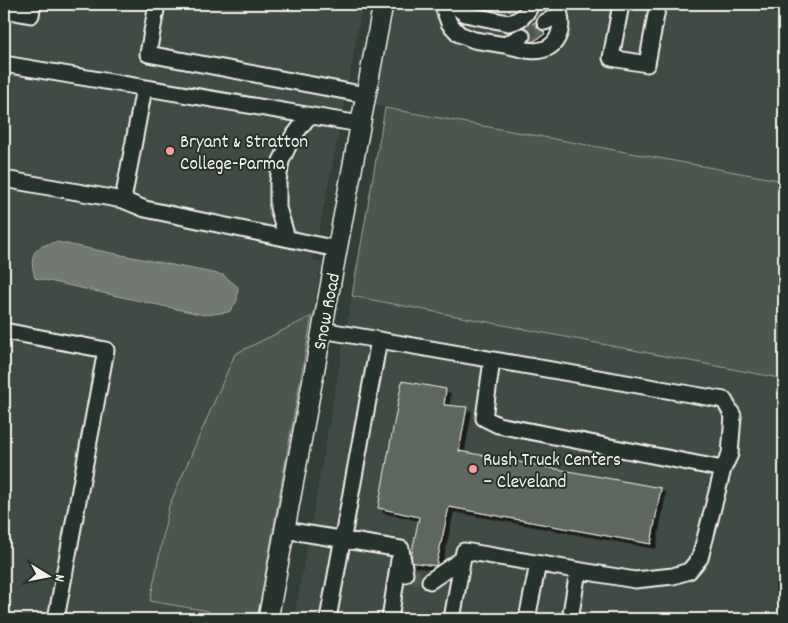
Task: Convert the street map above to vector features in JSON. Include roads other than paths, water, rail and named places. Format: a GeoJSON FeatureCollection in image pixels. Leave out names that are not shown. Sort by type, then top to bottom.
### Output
{"type":"FeatureCollection","features":[{"type":"Feature","properties":{"kind":"main road","name":"Snow Road"},"geometry":{"type":"LineString","coordinates":[[268,619],[383,4]]}},
{"type":"Feature","properties":{"kind":"lane"},"geometry":{"type":"LineString","coordinates":[[4,10],[31,15],[33,4]]}},
{"type":"Feature","properties":{"kind":"lane"},"geometry":{"type":"LineString","coordinates":[[157,4],[148,54],[366,94]]}},
{"type":"Feature","properties":{"kind":"lane"},"geometry":{"type":"LineString","coordinates":[[442,4],[449,23],[459,34],[474,40],[540,51],[549,47],[559,36],[561,28],[560,14],[545,22]]}},
{"type":"Feature","properties":{"kind":"lane"},"geometry":{"type":"LineString","coordinates":[[457,4],[465,14],[508,23],[515,22],[524,16],[531,4]]}},
{"type":"Feature","properties":{"kind":"lane"},"geometry":{"type":"LineString","coordinates":[[621,4],[611,58],[647,64],[658,4]]}},
{"type":"Feature","properties":{"kind":"lane"},"geometry":{"type":"LineString","coordinates":[[505,45],[522,36]]}},
{"type":"Feature","properties":{"kind":"lane"},"geometry":{"type":"LineString","coordinates":[[4,64],[360,124]]}},
{"type":"Feature","properties":{"kind":"lane"},"geometry":{"type":"LineString","coordinates":[[123,200],[144,88]]}},
{"type":"Feature","properties":{"kind":"lane"},"geometry":{"type":"LineString","coordinates":[[287,238],[278,208],[278,181],[281,161],[292,138],[309,116]]}},
{"type":"Feature","properties":{"kind":"lane"},"geometry":{"type":"LineString","coordinates":[[4,179],[123,200],[145,209],[337,249]]}},
{"type":"Feature","properties":{"kind":"lane"},"geometry":{"type":"LineString","coordinates":[[322,330],[724,400],[733,416],[730,454],[723,469],[700,558],[689,571],[673,576],[635,580],[464,551],[452,619]]}},
{"type":"Feature","properties":{"kind":"lane"},"geometry":{"type":"LineString","coordinates":[[4,331],[106,350],[56,619]]}},
{"type":"Feature","properties":{"kind":"lane"},"geometry":{"type":"LineString","coordinates":[[328,619],[378,340]]}},
{"type":"Feature","properties":{"kind":"lane"},"geometry":{"type":"LineString","coordinates":[[492,360],[484,418],[498,426],[723,469]]}},
{"type":"Feature","properties":{"kind":"lane"},"geometry":{"type":"LineString","coordinates":[[284,530],[401,549]]}},
{"type":"Feature","properties":{"kind":"lane"},"geometry":{"type":"LineString","coordinates":[[401,549],[406,574]]}},
{"type":"Feature","properties":{"kind":"lane"},"geometry":{"type":"LineString","coordinates":[[390,619],[401,549]]}},
{"type":"Feature","properties":{"kind":"lane"},"geometry":{"type":"LineString","coordinates":[[430,581],[462,559]]}},
{"type":"Feature","properties":{"kind":"lane"},"geometry":{"type":"LineString","coordinates":[[527,619],[538,564]]}},
{"type":"Feature","properties":{"kind":"lane"},"geometry":{"type":"LineString","coordinates":[[570,619],[578,571]]}},
{"type":"Feature","properties":{"kind":"tunnel"},"geometry":{"type":"LineString","coordinates":[[522,36],[545,22]]}},
{"type":"Feature","properties":{"kind":"tunnel"},"geometry":{"type":"LineString","coordinates":[[405,574],[430,581]]}},
{"type":"Feature","properties":{"kind":"place","name":"Bryant & Stratton College-Parma"},"geometry":{"type":"Point","coordinates":[170,151]}},
{"type":"Feature","properties":{"kind":"place","name":"Rush Truck Centers – Cleveland"},"geometry":{"type":"Point","coordinates":[473,469]}}]}
